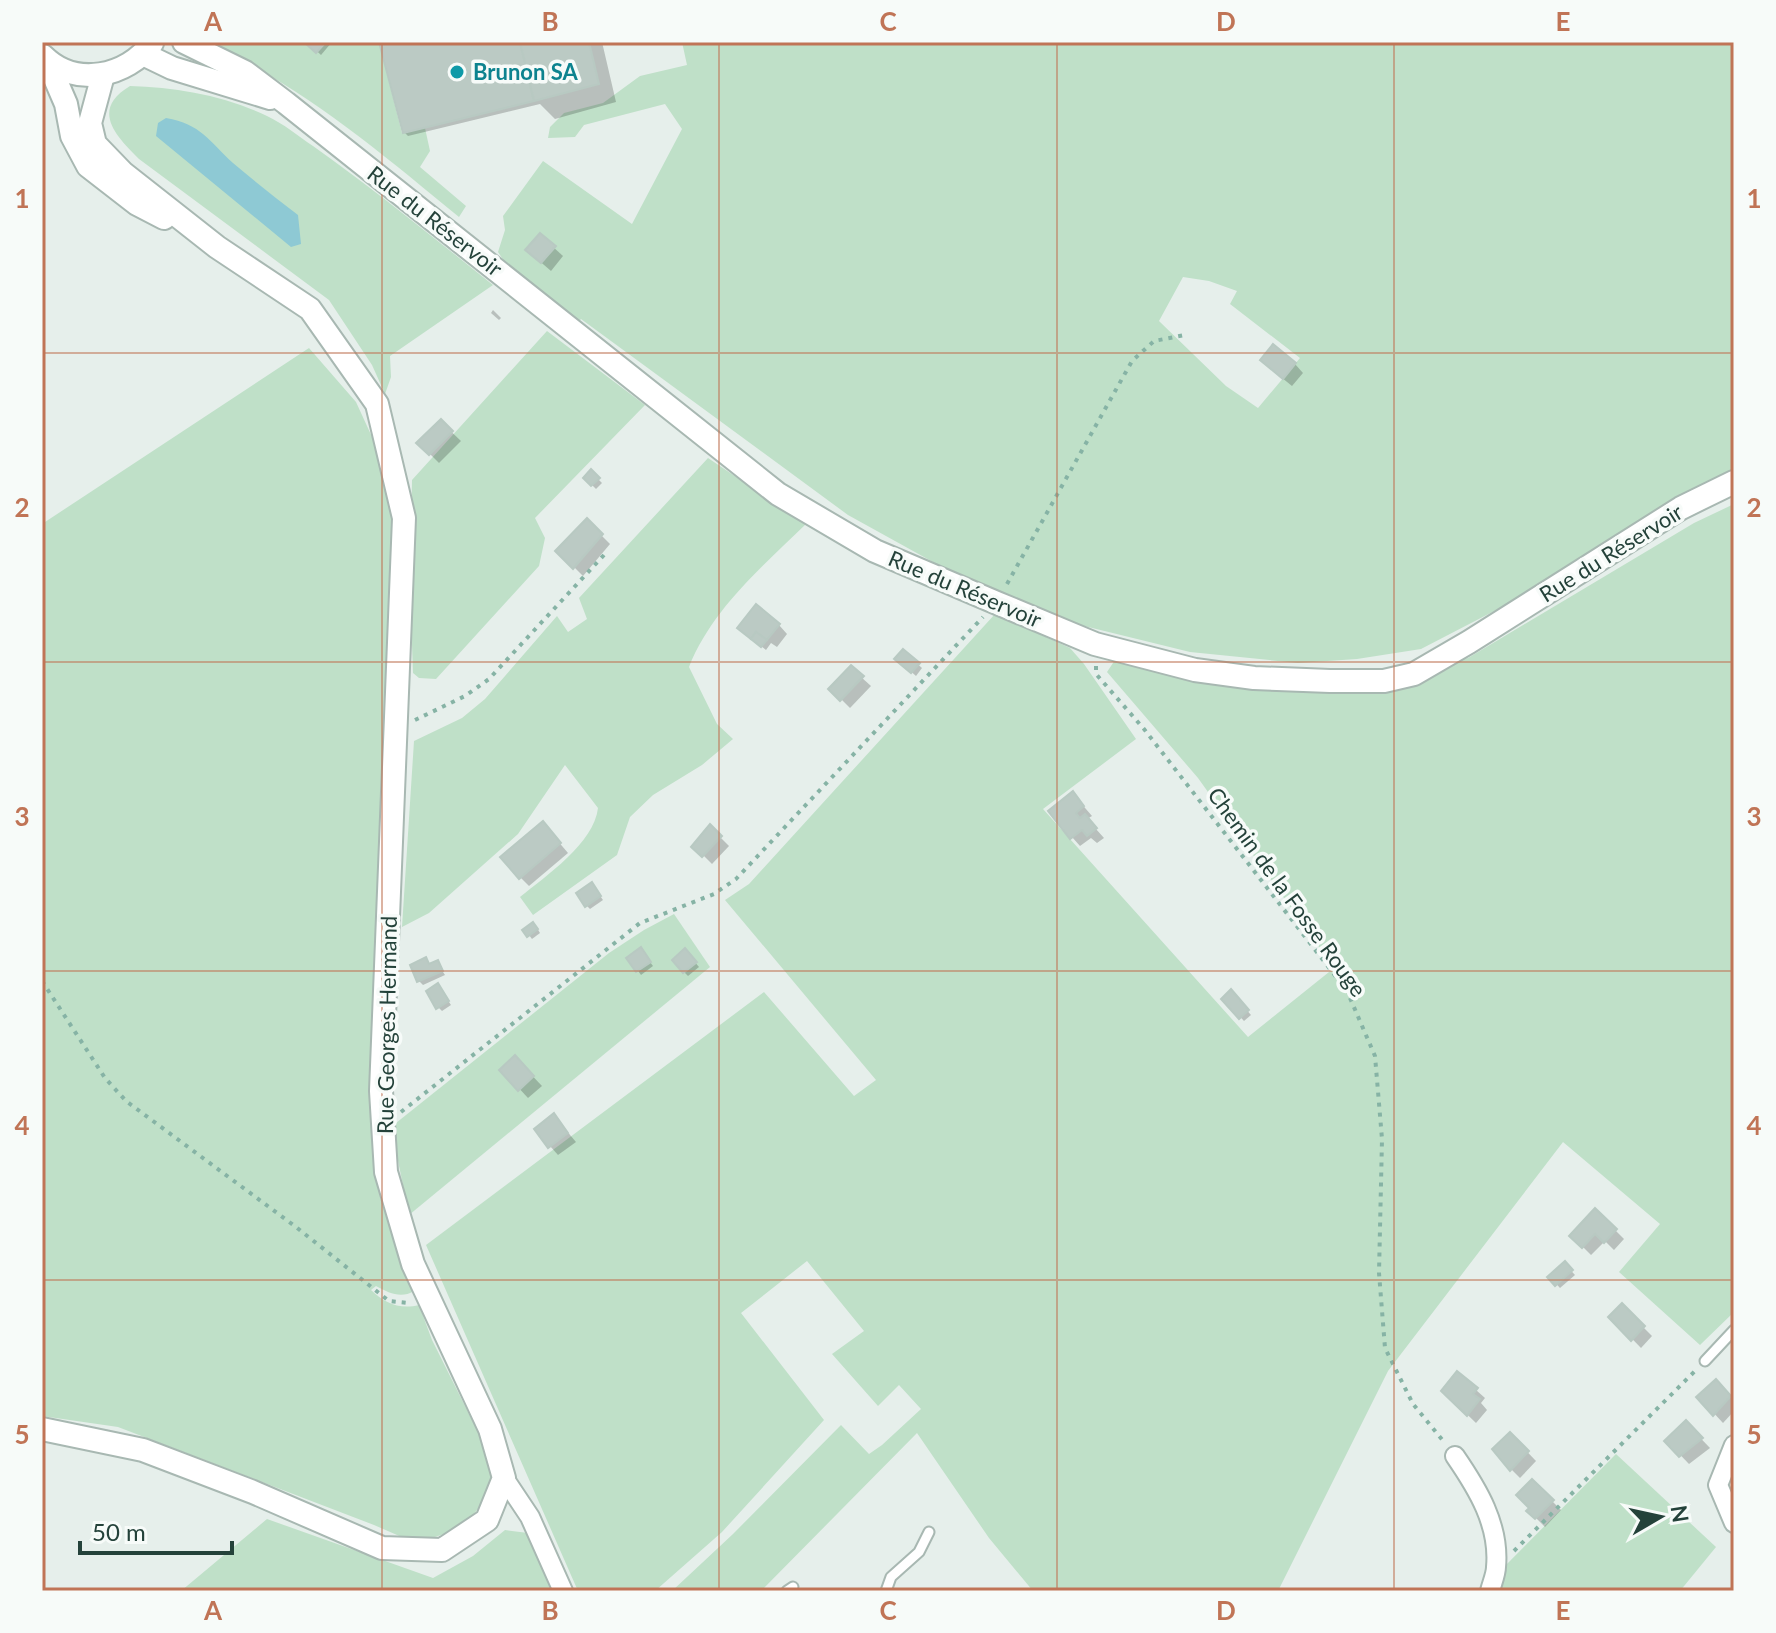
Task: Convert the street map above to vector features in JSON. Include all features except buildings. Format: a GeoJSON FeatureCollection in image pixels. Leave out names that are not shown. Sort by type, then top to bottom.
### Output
{"type":"FeatureCollection","features":[{"type":"Feature","properties":{"kind":"street","name":"Rue du Réservoir"},"geometry":{"type":"LineString","coordinates":[[184,42],[245,72],[286,103],[778,494],[875,551],[1095,644],[1195,670],[1254,678],[1384,681],[1414,674],[1681,508],[1734,482]]}},
{"type":"Feature","properties":{"kind":"street","name":"Rue du Réservoir"},"geometry":{"type":"LineString","coordinates":[[148,48],[172,68],[286,103]]}},
{"type":"Feature","properties":{"kind":"street"},"geometry":{"type":"LineString","coordinates":[[44,58],[70,73],[103,75],[134,63],[148,48]]}},
{"type":"Feature","properties":{"kind":"street","name":"Rue Georges Hermand"},"geometry":{"type":"LineString","coordinates":[[44,58],[66,104],[72,136],[88,166],[137,204],[217,247]]}},
{"type":"Feature","properties":{"kind":"street","name":"Rue Georges Hermand"},"geometry":{"type":"LineString","coordinates":[[103,75],[90,123],[95,144],[123,173],[217,247],[310,309],[377,404],[404,518],[381,1091],[386,1172],[413,1264],[490,1429],[504,1478]]}},
{"type":"Feature","properties":{"kind":"street"},"geometry":{"type":"LineString","coordinates":[[42,1429],[143,1450],[253,1492],[382,1548],[442,1550],[487,1520],[504,1478]]}},
{"type":"Feature","properties":{"kind":"street"},"geometry":{"type":"LineString","coordinates":[[1734,1445],[1718,1485],[1734,1523]]}},
{"type":"Feature","properties":{"kind":"street"},"geometry":{"type":"LineString","coordinates":[[1455,1456],[1481,1494],[1494,1535],[1497,1569],[1490,1591]]}},
{"type":"Feature","properties":{"kind":"street"},"geometry":{"type":"LineString","coordinates":[[504,1478],[530,1517],[563,1591]]}},
{"type":"Feature","properties":{"kind":"lane"},"geometry":{"type":"LineString","coordinates":[[1705,1361],[1734,1330]]}},
{"type":"Feature","properties":{"kind":"lane"},"geometry":{"type":"LineString","coordinates":[[886,1591],[891,1577],[919,1552],[929,1532]]}},
{"type":"Feature","properties":{"kind":"path"},"geometry":{"type":"LineString","coordinates":[[383,1126],[640,923],[714,894],[736,879],[997,603],[1132,361],[1154,341],[1185,335]]}},
{"type":"Feature","properties":{"kind":"path"},"geometry":{"type":"LineString","coordinates":[[396,739],[412,721],[465,696],[489,679],[604,555]]}},
{"type":"Feature","properties":{"kind":"path","name":"Chemin de la Fosse Rouge"},"geometry":{"type":"LineString","coordinates":[[1095,644],[1096,674],[1144,729],[1347,991],[1375,1056],[1382,1139],[1379,1273],[1385,1348],[1413,1404],[1455,1456]]}},
{"type":"Feature","properties":{"kind":"path"},"geometry":{"type":"LineString","coordinates":[[42,981],[105,1078],[126,1101],[296,1227],[389,1301],[411,1303],[428,1297]]}},
{"type":"Feature","properties":{"kind":"path"},"geometry":{"type":"LineString","coordinates":[[1497,1569],[1705,1361]]}},
{"type":"Feature","properties":{"kind":"green space"},"geometry":{"type":"Polygon","coordinates":[[[204,42],[379,42],[402,133],[425,128],[430,151],[420,167],[466,206],[459,217],[306,98],[204,42]]]}},
{"type":"Feature","properties":{"kind":"green space"},"geometry":{"type":"Polygon","coordinates":[[[682,42],[1734,42],[1734,474],[1686,498],[1502,607],[1421,649],[1357,659],[1298,663],[1190,652],[1076,624],[942,567],[848,515],[581,319],[576,325],[510,270],[498,252],[505,230],[503,216],[543,161],[632,224],[682,129],[665,104],[584,125],[575,137],[548,138],[550,127],[564,113],[603,103],[640,76],[687,65],[682,42]],[[1183,277],[1159,321],[1226,386],[1258,408],[1300,358],[1230,304],[1237,291],[1209,281],[1183,277]]]}},
{"type":"Feature","properties":{"kind":"green space"},"geometry":{"type":"Polygon","coordinates":[[[130,86],[200,94],[235,103],[273,119],[359,180],[493,285],[390,356],[391,377],[385,394],[372,365],[329,300],[139,159],[122,141],[115,132],[109,114],[111,104],[130,86]]]}},
{"type":"Feature","properties":{"kind":"green space"},"geometry":{"type":"Polygon","coordinates":[[[547,331],[645,405],[535,518],[545,538],[539,566],[436,679],[419,678],[413,673],[410,589],[412,480],[547,331]]]}},
{"type":"Feature","properties":{"kind":"green space"},"geometry":{"type":"Polygon","coordinates":[[[309,348],[356,402],[378,450],[394,504],[374,1112],[380,1197],[414,1291],[400,1295],[376,1286],[371,1290],[393,1304],[405,1307],[419,1305],[432,1340],[491,1458],[492,1481],[485,1499],[471,1518],[453,1531],[423,1541],[404,1538],[118,1427],[42,1416],[42,524],[309,348]]]}},
{"type":"Feature","properties":{"kind":"green space"},"geometry":{"type":"Polygon","coordinates":[[[708,458],[806,524],[725,608],[711,626],[689,667],[717,724],[733,739],[702,765],[653,795],[630,817],[617,855],[533,915],[520,897],[578,846],[595,821],[598,808],[565,765],[518,834],[429,913],[402,927],[414,741],[462,718],[485,699],[557,616],[568,632],[587,619],[579,598],[708,458]]]}},
{"type":"Feature","properties":{"kind":"green space"},"geometry":{"type":"Polygon","coordinates":[[[1734,504],[1734,1312],[1700,1345],[1619,1272],[1660,1224],[1563,1142],[1388,1371],[1278,1591],[1033,1591],[989,1538],[917,1433],[761,1591],[672,1591],[841,1425],[869,1454],[921,1409],[899,1385],[878,1406],[832,1354],[864,1331],[807,1261],[741,1313],[824,1420],[722,1532],[655,1591],[578,1591],[426,1245],[764,992],[854,1096],[876,1080],[725,900],[749,884],[995,614],[1070,648],[1136,739],[1043,809],[1248,1037],[1334,968],[1198,778],[1107,672],[1115,660],[1182,676],[1412,670],[1468,658],[1694,523],[1734,504]]]}},
{"type":"Feature","properties":{"kind":"green space"},"geometry":{"type":"Polygon","coordinates":[[[674,914],[710,967],[409,1215],[393,1136],[396,1123],[609,953],[674,914]]]}},
{"type":"Feature","properties":{"kind":"green space"},"geometry":{"type":"Polygon","coordinates":[[[1616,1454],[1716,1547],[1680,1591],[1499,1591],[1503,1568],[1616,1454]]]}},
{"type":"Feature","properties":{"kind":"green space"},"geometry":{"type":"Polygon","coordinates":[[[267,1519],[433,1578],[473,1556],[505,1530],[528,1533],[552,1591],[181,1591],[267,1519]]]}},
{"type":"Feature","properties":{"kind":"water"},"geometry":{"type":"Polygon","coordinates":[[[166,118],[196,129],[298,215],[301,244],[291,247],[156,136],[158,123],[166,118]]]}},
{"type":"Feature","properties":{"kind":"place","name":"Brunon SA"},"geometry":{"type":"Point","coordinates":[457,72]}}]}
